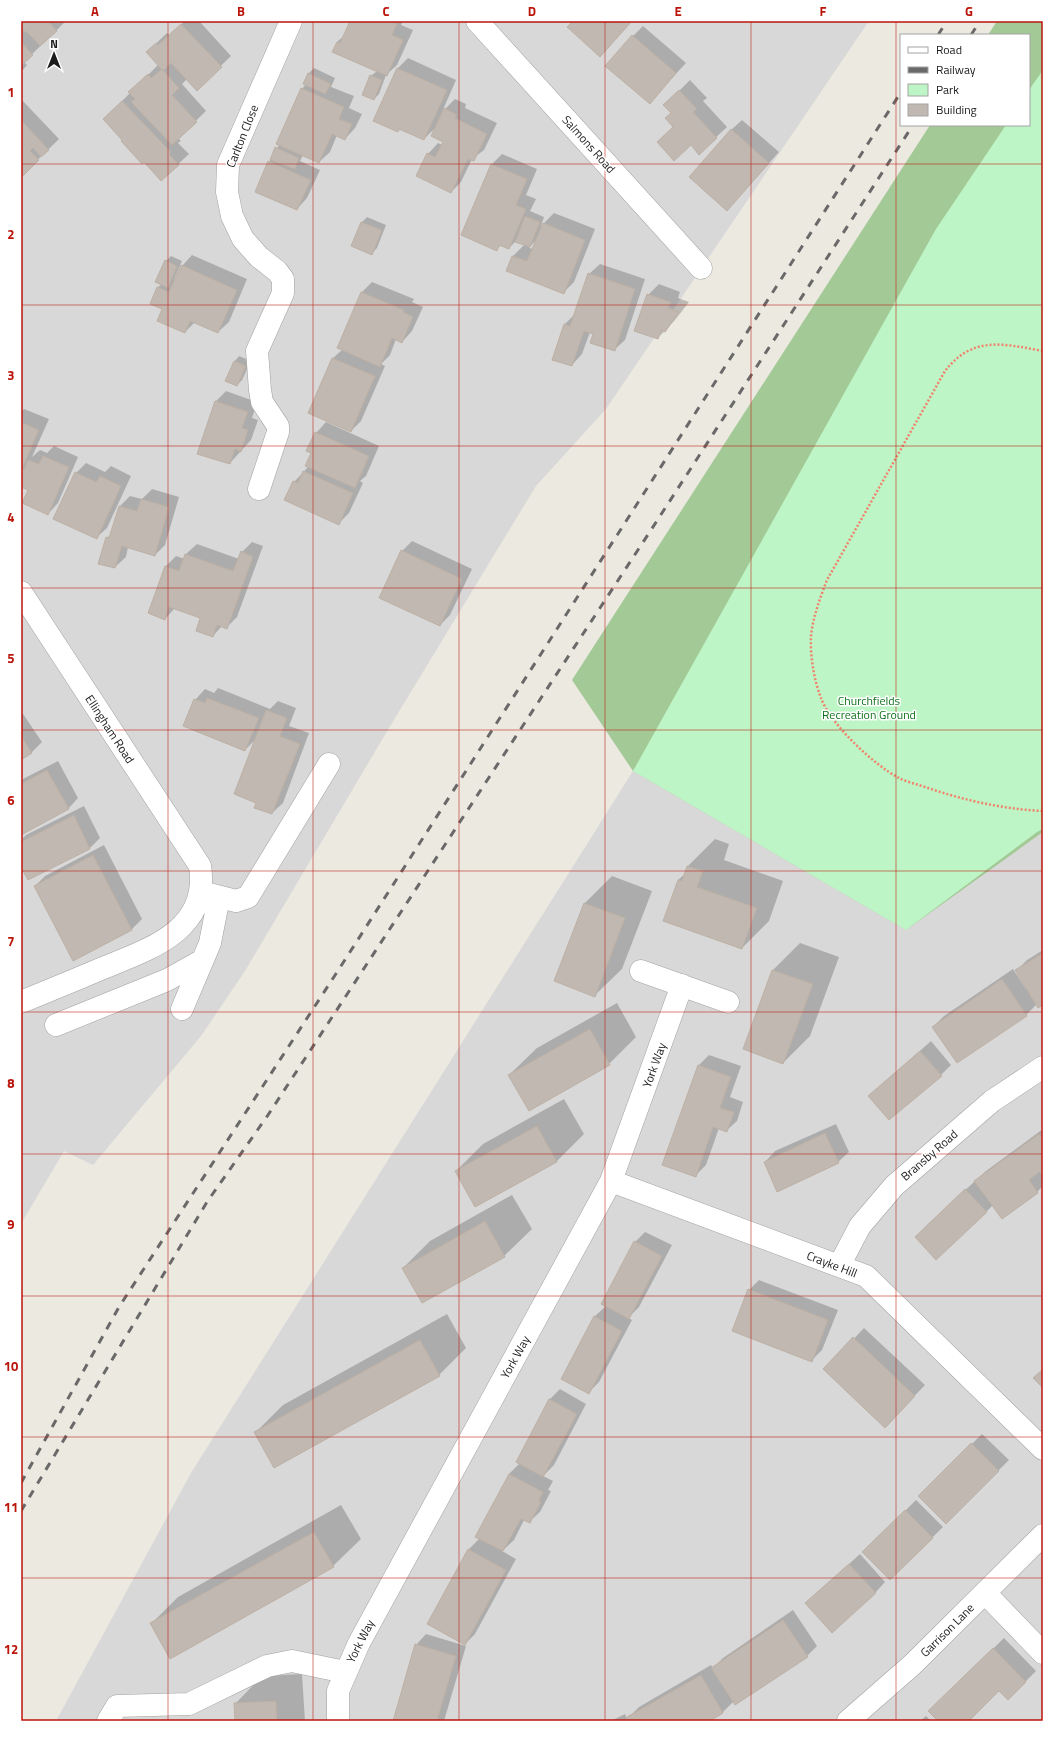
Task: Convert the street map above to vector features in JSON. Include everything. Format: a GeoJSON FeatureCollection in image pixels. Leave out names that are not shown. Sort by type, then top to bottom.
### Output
{"type":"FeatureCollection","features":[{"type":"Feature","properties":{"kind":"street","name":"Carlton Close"},"geometry":{"type":"LineString","coordinates":[[259,489],[278,432],[278,426],[262,402],[258,351],[283,293],[283,279],[277,271],[259,257],[243,239],[232,216],[227,192],[228,165],[291,21]]}},
{"type":"Feature","properties":{"kind":"street","name":"Salmons Road"},"geometry":{"type":"LineString","coordinates":[[477,21],[701,268]]}},
{"type":"Feature","properties":{"kind":"street","name":"Ellingham Road"},"geometry":{"type":"LineString","coordinates":[[21,592],[200,866],[202,879],[210,894]]}},
{"type":"Feature","properties":{"kind":"street"},"geometry":{"type":"LineString","coordinates":[[210,894],[236,901],[248,897],[329,764]]}},
{"type":"Feature","properties":{"kind":"street"},"geometry":{"type":"LineString","coordinates":[[21,1002],[151,948],[174,934],[191,913],[210,894]]}},
{"type":"Feature","properties":{"kind":"street"},"geometry":{"type":"LineString","coordinates":[[182,1009],[210,943],[210,894]]}},
{"type":"Feature","properties":{"kind":"street"},"geometry":{"type":"LineString","coordinates":[[56,1024],[167,980],[203,960]]}},
{"type":"Feature","properties":{"kind":"street"},"geometry":{"type":"LineString","coordinates":[[641,971],[728,1002]]}},
{"type":"Feature","properties":{"kind":"street","name":"York Way"},"geometry":{"type":"LineString","coordinates":[[338,1721],[338,1691],[358,1643],[612,1181],[682,985]]}},
{"type":"Feature","properties":{"kind":"street","name":"Bransby Road"},"geometry":{"type":"LineString","coordinates":[[839,1266],[860,1226],[894,1186],[992,1101],[1043,1067]]}},
{"type":"Feature","properties":{"kind":"street","name":"Crayke Hill"},"geometry":{"type":"LineString","coordinates":[[612,1181],[866,1276],[1043,1449]]}},
{"type":"Feature","properties":{"kind":"street","name":"Garrison Lane"},"geometry":{"type":"LineString","coordinates":[[848,1721],[912,1665],[1043,1535]]}},
{"type":"Feature","properties":{"kind":"street"},"geometry":{"type":"LineString","coordinates":[[985,1594],[1043,1653]]}},
{"type":"Feature","properties":{"kind":"street"},"geometry":{"type":"LineString","coordinates":[[108,1721],[117,1706],[189,1704],[267,1666],[292,1661],[345,1672]]}},
{"type":"Feature","properties":{"kind":"path"},"geometry":{"type":"LineString","coordinates":[[1043,351],[1004,344],[985,344],[969,350],[954,359],[945,371],[827,580],[817,605],[811,636],[814,675],[822,700],[848,737],[873,762],[899,778],[937,791],[972,801],[1014,810],[1043,811]]}},
{"type":"Feature","properties":{"kind":"shaded area"},"geometry":{"type":"Polygon","coordinates":[[[21,21],[869,21],[606,409],[536,486],[389,728],[245,971],[201,1036],[93,1165],[64,1151],[21,1224],[21,21]]]}},
{"type":"Feature","properties":{"kind":"shaded area"},"geometry":{"type":"Polygon","coordinates":[[[633,771],[906,930],[1043,829],[1043,1721],[56,1721],[191,1473],[633,771]]]}},
{"type":"Feature","properties":{"kind":"green space","name":"Churchfields Recreation Ground"},"geometry":{"type":"Polygon","coordinates":[[[997,21],[1043,21],[1043,832],[906,930],[633,771],[572,680],[929,126],[1030,126],[1030,34],[989,34],[997,21]]]}},
{"type":"Feature","properties":{"kind":"green space","name":"Churchfields Recreation Ground"},"geometry":{"type":"Polygon","coordinates":[[[1043,70],[1043,829],[906,930],[633,771],[936,229],[1005,126],[1030,126],[1030,89],[1043,70]]]}},
{"type":"Feature","properties":{"kind":"building"},"geometry":{"type":"Polygon","coordinates":[[[21,21],[48,21],[57,31],[40,46],[28,33],[21,30],[21,21]]]}},
{"type":"Feature","properties":{"kind":"building"},"geometry":{"type":"Polygon","coordinates":[[[350,21],[390,21],[397,24],[392,35],[403,40],[387,76],[332,52],[337,42],[340,43],[350,21]]]}},
{"type":"Feature","properties":{"kind":"building"},"geometry":{"type":"Polygon","coordinates":[[[573,21],[632,21],[600,57],[567,27],[573,21]]]}},
{"type":"Feature","properties":{"kind":"building"},"geometry":{"type":"Polygon","coordinates":[[[181,24],[222,67],[197,91],[171,63],[163,71],[146,52],[156,43],[158,45],[181,24]]]}},
{"type":"Feature","properties":{"kind":"building"},"geometry":{"type":"Polygon","coordinates":[[[632,35],[676,73],[650,104],[605,66],[632,35]]]}},
{"type":"Feature","properties":{"kind":"building"},"geometry":{"type":"Polygon","coordinates":[[[21,42],[33,55],[21,66],[21,42]]]}},
{"type":"Feature","properties":{"kind":"building"},"geometry":{"type":"Polygon","coordinates":[[[397,68],[447,90],[424,140],[399,129],[398,132],[373,121],[397,68]]]}},
{"type":"Feature","properties":{"kind":"building"},"geometry":{"type":"Polygon","coordinates":[[[162,69],[179,88],[172,95],[197,122],[172,145],[131,102],[135,99],[128,92],[148,74],[151,78],[162,69]]]}},
{"type":"Feature","properties":{"kind":"building"},"geometry":{"type":"Polygon","coordinates":[[[308,73],[331,84],[325,94],[303,84],[308,73]]]}},
{"type":"Feature","properties":{"kind":"building"},"geometry":{"type":"Polygon","coordinates":[[[370,75],[382,80],[374,100],[362,95],[370,75]]]}},
{"type":"Feature","properties":{"kind":"building"},"geometry":{"type":"Polygon","coordinates":[[[301,88],[344,107],[339,119],[352,124],[345,140],[332,134],[319,163],[276,144],[301,88]]]}},
{"type":"Feature","properties":{"kind":"building"},"geometry":{"type":"Polygon","coordinates":[[[679,90],[697,109],[693,112],[717,138],[699,155],[691,145],[674,161],[657,142],[673,127],[665,118],[671,113],[663,105],[679,90]]]}},
{"type":"Feature","properties":{"kind":"building"},"geometry":{"type":"Polygon","coordinates":[[[122,101],[171,152],[169,154],[179,165],[161,181],[144,162],[142,164],[103,119],[122,101]]]}},
{"type":"Feature","properties":{"kind":"building"},"geometry":{"type":"Polygon","coordinates":[[[444,108],[457,115],[455,118],[487,134],[474,161],[468,159],[451,193],[416,176],[427,153],[435,157],[443,142],[431,136],[444,108]]]}},
{"type":"Feature","properties":{"kind":"building"},"geometry":{"type":"Polygon","coordinates":[[[21,120],[49,150],[41,157],[33,148],[30,151],[39,160],[21,178],[21,120]]]}},
{"type":"Feature","properties":{"kind":"building"},"geometry":{"type":"Polygon","coordinates":[[[731,129],[769,163],[727,211],[689,177],[731,129]]]}},
{"type":"Feature","properties":{"kind":"building"},"geometry":{"type":"Polygon","coordinates":[[[275,147],[299,158],[295,169],[270,160],[275,147]]]}},
{"type":"Feature","properties":{"kind":"building"},"geometry":{"type":"Polygon","coordinates":[[[268,161],[311,180],[297,210],[255,192],[268,161]]]}},
{"type":"Feature","properties":{"kind":"building"},"geometry":{"type":"Polygon","coordinates":[[[491,164],[527,179],[516,205],[526,209],[509,249],[499,245],[497,251],[461,235],[491,164]]]}},
{"type":"Feature","properties":{"kind":"building"},"geometry":{"type":"Polygon","coordinates":[[[525,216],[540,222],[530,247],[515,242],[525,216]]]}},
{"type":"Feature","properties":{"kind":"building"},"geometry":{"type":"Polygon","coordinates":[[[361,222],[382,230],[372,255],[351,246],[361,222]]]}},
{"type":"Feature","properties":{"kind":"building"},"geometry":{"type":"Polygon","coordinates":[[[543,223],[585,240],[564,294],[506,271],[512,256],[527,261],[543,223]]]}},
{"type":"Feature","properties":{"kind":"building"},"geometry":{"type":"Polygon","coordinates":[[[165,260],[177,266],[168,288],[155,282],[165,260]]]}},
{"type":"Feature","properties":{"kind":"building"},"geometry":{"type":"Polygon","coordinates":[[[181,265],[237,290],[218,333],[190,321],[185,333],[157,321],[162,309],[150,304],[157,287],[169,292],[181,265]]]}},
{"type":"Feature","properties":{"kind":"building"},"geometry":{"type":"Polygon","coordinates":[[[588,273],[635,289],[615,351],[590,343],[593,334],[584,331],[572,366],[552,360],[564,324],[570,326],[588,273]]]}},
{"type":"Feature","properties":{"kind":"building"},"geometry":{"type":"Polygon","coordinates":[[[361,292],[404,310],[403,312],[413,317],[402,343],[392,338],[380,367],[337,348],[361,292]]]}},
{"type":"Feature","properties":{"kind":"building"},"geometry":{"type":"Polygon","coordinates":[[[647,294],[671,302],[668,308],[679,312],[665,332],[661,330],[658,339],[634,331],[647,294]]]}},
{"type":"Feature","properties":{"kind":"building"},"geometry":{"type":"Polygon","coordinates":[[[332,358],[375,376],[351,432],[308,413],[332,358]]]}},
{"type":"Feature","properties":{"kind":"building"},"geometry":{"type":"Polygon","coordinates":[[[234,361],[246,366],[237,386],[225,381],[234,361]]]}},
{"type":"Feature","properties":{"kind":"building"},"geometry":{"type":"Polygon","coordinates":[[[215,401],[248,412],[242,428],[248,430],[241,452],[235,449],[230,464],[197,454],[215,401]]]}},
{"type":"Feature","properties":{"kind":"building"},"geometry":{"type":"Polygon","coordinates":[[[21,422],[39,430],[21,471],[21,422]]]}},
{"type":"Feature","properties":{"kind":"building"},"geometry":{"type":"Polygon","coordinates":[[[315,432],[369,456],[355,488],[305,466],[311,453],[306,451],[315,432]]]}},
{"type":"Feature","properties":{"kind":"building"},"geometry":{"type":"Polygon","coordinates":[[[43,456],[69,467],[48,515],[22,503],[28,490],[21,487],[21,477],[28,460],[39,464],[43,456]]]}},
{"type":"Feature","properties":{"kind":"building"},"geometry":{"type":"Polygon","coordinates":[[[303,471],[353,493],[339,525],[284,500],[293,481],[298,483],[303,471]]]}},
{"type":"Feature","properties":{"kind":"building"},"geometry":{"type":"Polygon","coordinates":[[[75,472],[96,482],[100,476],[121,486],[97,539],[53,519],[75,472]]]}},
{"type":"Feature","properties":{"kind":"building"},"geometry":{"type":"Polygon","coordinates":[[[141,499],[169,507],[155,556],[122,546],[115,568],[98,564],[106,537],[109,538],[119,506],[137,511],[141,499]]]}},
{"type":"Feature","properties":{"kind":"building"},"geometry":{"type":"Polygon","coordinates":[[[401,550],[462,579],[440,626],[379,598],[401,550]]]}},
{"type":"Feature","properties":{"kind":"building"},"geometry":{"type":"Polygon","coordinates":[[[241,551],[253,557],[227,629],[217,625],[213,637],[196,631],[200,618],[169,607],[165,620],[148,613],[165,566],[179,571],[185,554],[233,571],[241,551]]]}},
{"type":"Feature","properties":{"kind":"building"},"geometry":{"type":"Polygon","coordinates":[[[207,698],[259,718],[245,751],[183,726],[194,699],[205,703],[207,698]]]}},
{"type":"Feature","properties":{"kind":"building"},"geometry":{"type":"Polygon","coordinates":[[[266,710],[287,718],[280,736],[300,744],[272,814],[254,808],[256,803],[234,794],[266,710]]]}},
{"type":"Feature","properties":{"kind":"building"},"geometry":{"type":"Polygon","coordinates":[[[21,736],[32,753],[21,760],[21,736]]]}},
{"type":"Feature","properties":{"kind":"building"},"geometry":{"type":"Polygon","coordinates":[[[47,770],[69,809],[21,835],[21,784],[47,770]]]}},
{"type":"Feature","properties":{"kind":"building"},"geometry":{"type":"Polygon","coordinates":[[[74,815],[90,849],[28,880],[21,867],[21,862],[23,862],[21,858],[21,842],[74,815]]]}},
{"type":"Feature","properties":{"kind":"building"},"geometry":{"type":"Polygon","coordinates":[[[93,855],[132,930],[73,961],[34,886],[93,855]]]}},
{"type":"Feature","properties":{"kind":"building"},"geometry":{"type":"Polygon","coordinates":[[[687,866],[703,871],[697,887],[757,908],[742,949],[663,921],[678,880],[682,881],[687,866]]]}},
{"type":"Feature","properties":{"kind":"building"},"geometry":{"type":"Polygon","coordinates":[[[584,903],[625,918],[595,997],[554,981],[584,903]]]}},
{"type":"Feature","properties":{"kind":"building"},"geometry":{"type":"Polygon","coordinates":[[[1043,953],[1043,1005],[1038,1008],[1015,970],[1043,953]]]}},
{"type":"Feature","properties":{"kind":"building"},"geometry":{"type":"Polygon","coordinates":[[[772,970],[813,984],[783,1064],[743,1049],[772,970]]]}},
{"type":"Feature","properties":{"kind":"building"},"geometry":{"type":"Polygon","coordinates":[[[1002,979],[1027,1016],[957,1063],[932,1027],[1002,979]]]}},
{"type":"Feature","properties":{"kind":"building"},"geometry":{"type":"Polygon","coordinates":[[[590,1029],[610,1065],[529,1111],[508,1075],[590,1029]]]}},
{"type":"Feature","properties":{"kind":"building"},"geometry":{"type":"Polygon","coordinates":[[[920,1051],[942,1076],[889,1120],[868,1096],[920,1051]]]}},
{"type":"Feature","properties":{"kind":"building"},"geometry":{"type":"Polygon","coordinates":[[[698,1065],[731,1077],[720,1108],[734,1112],[727,1132],[713,1127],[696,1177],[662,1165],[698,1065]]]}},
{"type":"Feature","properties":{"kind":"building"},"geometry":{"type":"Polygon","coordinates":[[[537,1126],[557,1162],[475,1207],[455,1171],[537,1126]]]}},
{"type":"Feature","properties":{"kind":"building"},"geometry":{"type":"Polygon","coordinates":[[[825,1133],[839,1163],[777,1192],[764,1162],[825,1133]]]}},
{"type":"Feature","properties":{"kind":"building"},"geometry":{"type":"Polygon","coordinates":[[[1039,1134],[1043,1139],[1043,1169],[1029,1180],[1038,1193],[1002,1219],[974,1181],[1039,1134]]]}},
{"type":"Feature","properties":{"kind":"building"},"geometry":{"type":"Polygon","coordinates":[[[965,1189],[987,1212],[936,1260],[915,1237],[965,1189]]]}},
{"type":"Feature","properties":{"kind":"building"},"geometry":{"type":"Polygon","coordinates":[[[485,1221],[505,1257],[422,1303],[402,1268],[485,1221]]]}},
{"type":"Feature","properties":{"kind":"building"},"geometry":{"type":"Polygon","coordinates":[[[634,1241],[662,1256],[629,1319],[601,1304],[634,1241]]]}},
{"type":"Feature","properties":{"kind":"building"},"geometry":{"type":"Polygon","coordinates":[[[748,1289],[828,1320],[812,1362],[732,1331],[748,1289]]]}},
{"type":"Feature","properties":{"kind":"building"},"geometry":{"type":"Polygon","coordinates":[[[594,1316],[622,1331],[589,1394],[561,1379],[594,1316]]]}},
{"type":"Feature","properties":{"kind":"building"},"geometry":{"type":"Polygon","coordinates":[[[853,1337],[915,1396],[885,1428],[823,1369],[853,1337]]]}},
{"type":"Feature","properties":{"kind":"building"},"geometry":{"type":"Polygon","coordinates":[[[420,1340],[440,1376],[274,1468],[254,1432],[420,1340]]]}},
{"type":"Feature","properties":{"kind":"building"},"geometry":{"type":"Polygon","coordinates":[[[1043,1369],[1043,1388],[1033,1378],[1043,1369]]]}},
{"type":"Feature","properties":{"kind":"building"},"geometry":{"type":"Polygon","coordinates":[[[549,1399],[577,1414],[543,1477],[516,1462],[549,1399]]]}},
{"type":"Feature","properties":{"kind":"building"},"geometry":{"type":"Polygon","coordinates":[[[971,1443],[999,1471],[946,1524],[918,1496],[971,1443]]]}},
{"type":"Feature","properties":{"kind":"building"},"geometry":{"type":"Polygon","coordinates":[[[509,1474],[543,1492],[539,1501],[541,1502],[530,1523],[521,1519],[503,1551],[475,1537],[509,1474]]]}},
{"type":"Feature","properties":{"kind":"building"},"geometry":{"type":"Polygon","coordinates":[[[905,1510],[933,1538],[890,1580],[862,1552],[905,1510]]]}},
{"type":"Feature","properties":{"kind":"building"},"geometry":{"type":"Polygon","coordinates":[[[314,1532],[334,1567],[170,1659],[150,1623],[314,1532]]]}},
{"type":"Feature","properties":{"kind":"building"},"geometry":{"type":"Polygon","coordinates":[[[468,1549],[506,1570],[465,1645],[427,1624],[468,1549]]]}},
{"type":"Feature","properties":{"kind":"building"},"geometry":{"type":"Polygon","coordinates":[[[849,1564],[876,1593],[832,1633],[805,1603],[849,1564]]]}},
{"type":"Feature","properties":{"kind":"building"},"geometry":{"type":"Polygon","coordinates":[[[783,1620],[808,1657],[735,1705],[711,1668],[783,1620]]]}},
{"type":"Feature","properties":{"kind":"building"},"geometry":{"type":"Polygon","coordinates":[[[415,1644],[456,1656],[437,1721],[393,1721],[415,1644]]]}},
{"type":"Feature","properties":{"kind":"building"},"geometry":{"type":"Polygon","coordinates":[[[993,1648],[1026,1682],[1008,1700],[999,1691],[969,1721],[938,1721],[928,1711],[993,1648]]]}},
{"type":"Feature","properties":{"kind":"building"},"geometry":{"type":"Polygon","coordinates":[[[701,1675],[723,1713],[710,1721],[629,1721],[627,1717],[701,1675]]]}},
{"type":"Feature","properties":{"kind":"building"},"geometry":{"type":"Polygon","coordinates":[[[276,1701],[277,1721],[235,1721],[234,1703],[276,1701]]]}},
{"type":"Feature","properties":{"kind":"railway"},"geometry":{"type":"LineString","coordinates":[[939,34],[947,21]]}},
{"type":"Feature","properties":{"kind":"railway"},"geometry":{"type":"LineString","coordinates":[[972,34],[980,21]]}},
{"type":"Feature","properties":{"kind":"railway"},"geometry":{"type":"LineString","coordinates":[[21,1483],[119,1307],[341,966],[900,94]]}},
{"type":"Feature","properties":{"kind":"railway"},"geometry":{"type":"LineString","coordinates":[[21,1511],[207,1202],[268,1115],[651,530],[912,126]]}}]}
